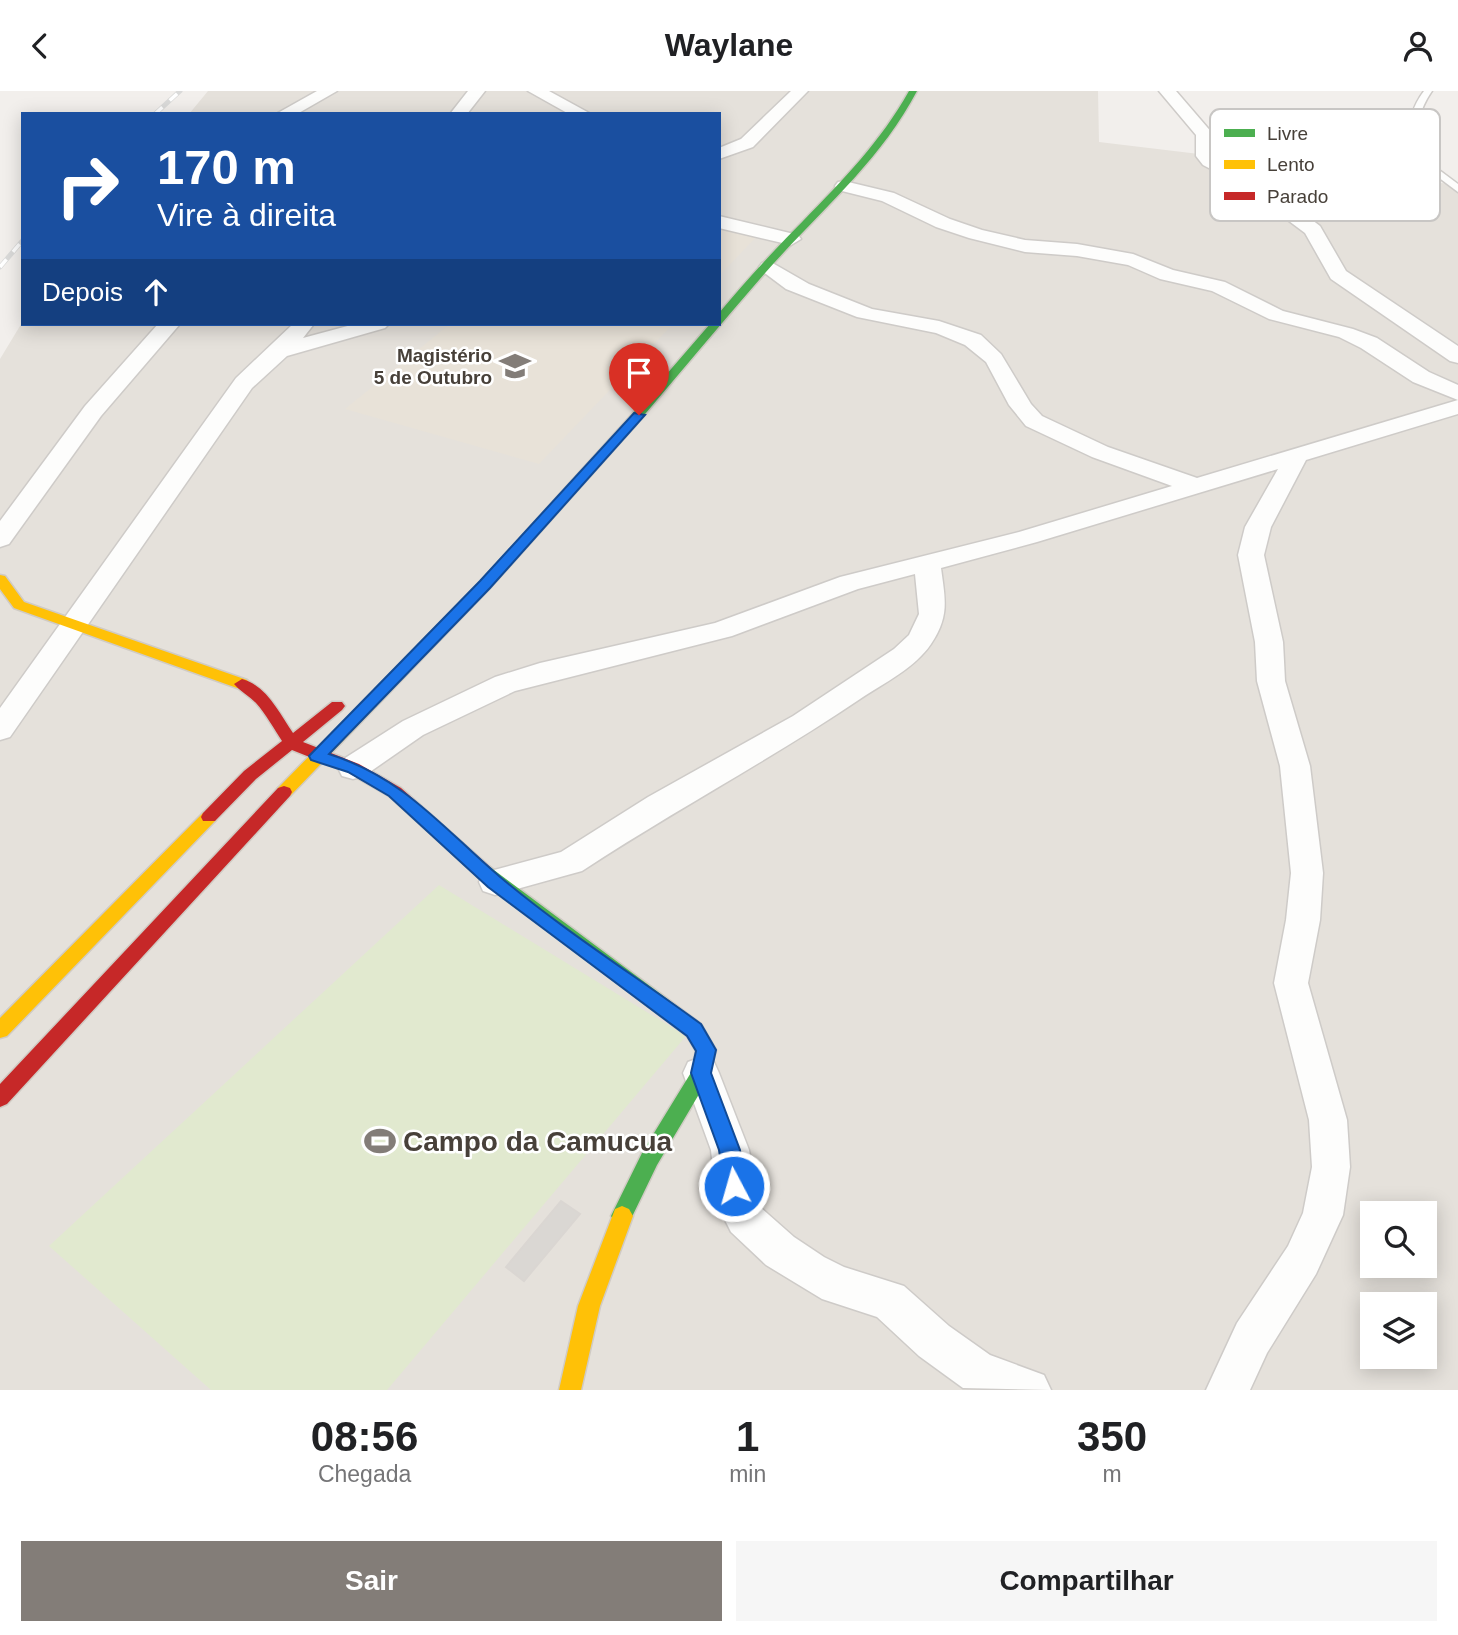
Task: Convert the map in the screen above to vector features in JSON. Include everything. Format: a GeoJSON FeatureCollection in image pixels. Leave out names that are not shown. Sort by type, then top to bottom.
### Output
{"type":"FeatureCollection","features":[{"type":"Feature","properties":{"kind":"main road"},"geometry":{"type":"LineString","coordinates":[[721,321],[791,239],[844,186],[893,129],[913,91]]}},
{"type":"Feature","properties":{"kind":"main road"},"geometry":{"type":"LineString","coordinates":[[0,1098],[317,756],[485,585],[716,326]]}},
{"type":"Feature","properties":{"kind":"main road"},"geometry":{"type":"LineString","coordinates":[[0,579],[19,605],[249,687],[264,702],[291,743],[317,756],[354,768],[395,792],[495,882],[694,1030],[706,1050],[701,1073],[645,1168],[624,1211],[581,1337],[570,1390]]}},
{"type":"Feature","properties":{"kind":"main road"},"geometry":{"type":"LineString","coordinates":[[377,672],[485,585]]}},
{"type":"Feature","properties":{"kind":"main road"},"geometry":{"type":"LineString","coordinates":[[0,1030],[250,775],[345,699]]}},
{"type":"Feature","properties":{"kind":"street"},"geometry":{"type":"LineString","coordinates":[[288,112],[329,91]]}},
{"type":"Feature","properties":{"kind":"street"},"geometry":{"type":"LineString","coordinates":[[460,112],[477,91]]}},
{"type":"Feature","properties":{"kind":"street"},"geometry":{"type":"LineString","coordinates":[[536,91],[579,112]]}},
{"type":"Feature","properties":{"kind":"street"},"geometry":{"type":"LineString","coordinates":[[721,153],[747,143],[800,91]]}},
{"type":"Feature","properties":{"kind":"street"},"geometry":{"type":"LineString","coordinates":[[1167,91],[1204,134],[1205,156],[1210,162]]}},
{"type":"Feature","properties":{"kind":"street"},"geometry":{"type":"LineString","coordinates":[[844,186],[888,197],[933,219],[976,234],[1025,246],[1077,250],[1133,260],[1167,275],[1217,286],[1276,315],[1346,333],[1369,343],[1421,377],[1458,393]]}},
{"type":"Feature","properties":{"kind":"street"},"geometry":{"type":"LineString","coordinates":[[1301,221],[1313,230],[1338,275],[1458,356]]}},
{"type":"Feature","properties":{"kind":"street"},"geometry":{"type":"LineString","coordinates":[[721,222],[791,239]]}},
{"type":"Feature","properties":{"kind":"street"},"geometry":{"type":"LineString","coordinates":[[769,267],[782,280],[862,313],[926,323],[976,341],[1003,370],[1034,421],[1100,452],[1193,485]]}},
{"type":"Feature","properties":{"kind":"street"},"geometry":{"type":"LineString","coordinates":[[0,539],[93,411],[167,326]]}},
{"type":"Feature","properties":{"kind":"street"},"geometry":{"type":"LineString","coordinates":[[0,730],[244,383],[285,346],[301,326]]}},
{"type":"Feature","properties":{"kind":"street"},"geometry":{"type":"LineString","coordinates":[[274,354],[371,326]]}},
{"type":"Feature","properties":{"kind":"street"},"geometry":{"type":"LineString","coordinates":[[354,768],[413,728],[505,684],[540,673],[722,630],[849,583],[1028,537],[1458,407]]}},
{"type":"Feature","properties":{"kind":"street"},"geometry":{"type":"LineString","coordinates":[[1228,1390],[1252,1338],[1302,1260],[1324,1215],[1331,1167],[1325,1109],[1291,983],[1303,920],[1307,873],[1301,814],[1292,755],[1271,681],[1269,642],[1251,555],[1258,527],[1298,454]]}},
{"type":"Feature","properties":{"kind":"street"},"geometry":{"type":"LineString","coordinates":[[495,882],[571,862],[630,822],[750,756],[896,662],[920,640],[929,627],[933,614],[927,563]]}},
{"type":"Feature","properties":{"kind":"street"},"geometry":{"type":"LineString","coordinates":[[701,1073],[730,1150],[737,1204],[745,1219],[810,1271],[837,1285],[889,1300],[934,1341],[978,1373],[1029,1390]]}},
{"type":"Feature","properties":{"kind":"lane"},"geometry":{"type":"LineString","coordinates":[[1416,109],[1428,91]]}},
{"type":"Feature","properties":{"kind":"lane"},"geometry":{"type":"LineString","coordinates":[[1440,175],[1458,189]]}},
{"type":"Feature","properties":{"kind":"shaded area"},"geometry":{"type":"Polygon","coordinates":[[[208,91],[1098,91],[1099,142],[1210,155],[1210,221],[1440,221],[1440,183],[1458,185],[1458,1390],[0,1390],[0,359],[21,324],[721,326],[721,112],[191,112],[208,91]]]}},
{"type":"Feature","properties":{"kind":"shaded area"},"geometry":{"type":"Polygon","coordinates":[[[721,228],[758,235],[721,274],[721,228]]]}},
{"type":"Feature","properties":{"kind":"shaded area","name":"Magistério 5 de Outubro"},"geometry":{"type":"Polygon","coordinates":[[[448,326],[671,326],[539,464],[345,409],[448,326]]]}},
{"type":"Feature","properties":{"kind":"green space","name":"Campo da Camucua"},"geometry":{"type":"Polygon","coordinates":[[[439,885],[686,1036],[387,1390],[211,1390],[49,1246],[439,885]]]}},
{"type":"Feature","properties":{"kind":"building"},"geometry":{"type":"Polygon","coordinates":[[[561,1201],[580,1214],[524,1281],[506,1267],[561,1201]]]}},
{"type":"Feature","properties":{"kind":"railway"},"geometry":{"type":"LineString","coordinates":[[157,112],[180,91]]}},
{"type":"Feature","properties":{"kind":"railway"},"geometry":{"type":"LineString","coordinates":[[0,267],[21,242]]}},
{"type":"Feature","properties":{"kind":"traffic: fast"},"geometry":{"type":"LineString","coordinates":[[721,318],[792,238],[859,169],[902,112],[913,91]]}},
{"type":"Feature","properties":{"kind":"traffic: fast"},"geometry":{"type":"LineString","coordinates":[[631,423],[714,326]]}},
{"type":"Feature","properties":{"kind":"traffic: fast"},"geometry":{"type":"LineString","coordinates":[[484,872],[694,1030],[706,1050],[701,1073],[650,1158],[622,1216]]}},
{"type":"Feature","properties":{"kind":"traffic: slow"},"geometry":{"type":"LineString","coordinates":[[284,792],[485,585],[631,423]]}},
{"type":"Feature","properties":{"kind":"traffic: slow"},"geometry":{"type":"LineString","coordinates":[[0,579],[19,605],[242,684]]}},
{"type":"Feature","properties":{"kind":"traffic: slow"},"geometry":{"type":"LineString","coordinates":[[0,1030],[209,817]]}},
{"type":"Feature","properties":{"kind":"traffic: slow"},"geometry":{"type":"LineString","coordinates":[[570,1390],[589,1306],[622,1216]]}},
{"type":"Feature","properties":{"kind":"traffic: jam"},"geometry":{"type":"LineString","coordinates":[[242,684],[249,687],[264,702],[291,743],[353,768],[395,792],[484,872]]}},
{"type":"Feature","properties":{"kind":"traffic: jam"},"geometry":{"type":"LineString","coordinates":[[209,817],[250,775],[337,706]]}},
{"type":"Feature","properties":{"kind":"traffic: jam"},"geometry":{"type":"LineString","coordinates":[[0,1098],[284,792]]}},
{"type":"Feature","properties":{"kind":"place","name":"Magistério 5 de Outubro"},"geometry":{"type":"Point","coordinates":[515,366]}},
{"type":"Feature","properties":{"kind":"place","name":"Campo da Camucua"},"geometry":{"type":"Point","coordinates":[380,1141]}},
{"type":"Feature","properties":{"kind":"route"},"geometry":{"type":"LineString","coordinates":[[639,415],[485,585],[317,756],[354,768],[395,792],[495,882],[694,1030],[706,1050],[706,1060],[701,1073],[730,1150],[734,1186]]}}]}
